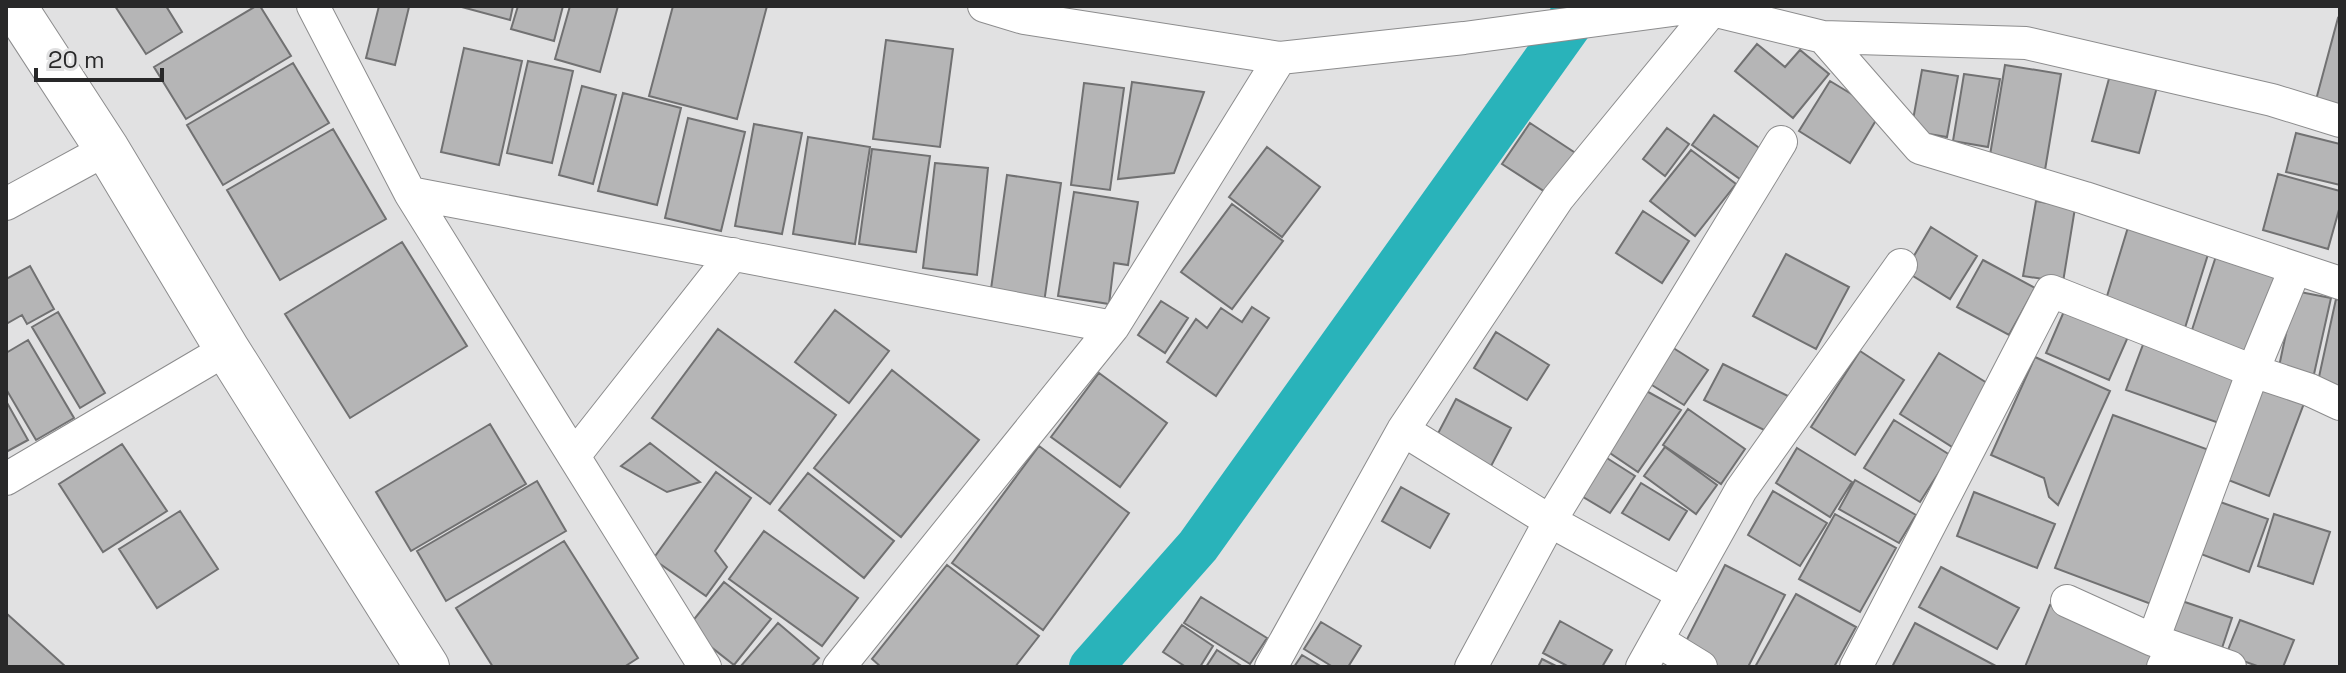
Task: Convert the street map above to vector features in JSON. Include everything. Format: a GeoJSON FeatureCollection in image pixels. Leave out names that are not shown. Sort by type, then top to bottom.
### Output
{"type":"FeatureCollection","features":[{"type":"Feature","properties":{"kind":"main road"},"geometry":{"type":"LineString","coordinates":[[14,6],[107,149],[227,349],[427,667]]}},
{"type":"Feature","properties":{"kind":"street"},"geometry":{"type":"LineString","coordinates":[[313,6],[410,193],[705,667]]}},
{"type":"Feature","properties":{"kind":"street"},"geometry":{"type":"LineString","coordinates":[[984,6],[1024,18],[1280,58],[1696,9],[1823,37],[2026,43],[2272,100],[2340,121]]}},
{"type":"Feature","properties":{"kind":"street"},"geometry":{"type":"LineString","coordinates":[[1271,667],[1403,430],[1558,198],[1696,9]]}},
{"type":"Feature","properties":{"kind":"street"},"geometry":{"type":"LineString","coordinates":[[1823,37],[1920,148],[2085,198],[2340,283]]}},
{"type":"Feature","properties":{"kind":"street"},"geometry":{"type":"LineString","coordinates":[[839,667],[1113,327],[1280,58]]}},
{"type":"Feature","properties":{"kind":"street"},"geometry":{"type":"LineString","coordinates":[[1471,667],[1550,521],[1781,142]]}},
{"type":"Feature","properties":{"kind":"street"},"geometry":{"type":"LineString","coordinates":[[6,204],[107,149]]}},
{"type":"Feature","properties":{"kind":"street"},"geometry":{"type":"LineString","coordinates":[[410,193],[1113,327]]}},
{"type":"Feature","properties":{"kind":"street"},"geometry":{"type":"LineString","coordinates":[[574,456],[733,254]]}},
{"type":"Feature","properties":{"kind":"street"},"geometry":{"type":"LineString","coordinates":[[1701,667],[1650,654],[1741,490],[1901,265]]}},
{"type":"Feature","properties":{"kind":"street"},"geometry":{"type":"LineString","coordinates":[[2163,651],[2253,371],[2295,269]]}},
{"type":"Feature","properties":{"kind":"street"},"geometry":{"type":"LineString","coordinates":[[1856,667],[2051,291],[2340,404]]}},
{"type":"Feature","properties":{"kind":"street"},"geometry":{"type":"LineString","coordinates":[[6,479],[227,349]]}},
{"type":"Feature","properties":{"kind":"street"},"geometry":{"type":"LineString","coordinates":[[1403,430],[1550,521],[1683,594]]}},
{"type":"Feature","properties":{"kind":"street"},"geometry":{"type":"LineString","coordinates":[[2067,601],[2163,651],[2230,667]]}},
{"type":"Feature","properties":{"kind":"building"},"geometry":{"type":"Polygon","coordinates":[[[115,6],[166,6],[182,32],[146,54],[115,6]]]}},
{"type":"Feature","properties":{"kind":"building"},"geometry":{"type":"Polygon","coordinates":[[[260,6],[291,56],[186,119],[154,67],[260,6]]]}},
{"type":"Feature","properties":{"kind":"building"},"geometry":{"type":"Polygon","coordinates":[[[379,6],[409,7],[395,65],[366,58],[379,6]]]}},
{"type":"Feature","properties":{"kind":"building"},"geometry":{"type":"Polygon","coordinates":[[[458,6],[513,6],[510,20],[458,6]]]}},
{"type":"Feature","properties":{"kind":"building"},"geometry":{"type":"Polygon","coordinates":[[[518,6],[563,6],[554,41],[511,29],[518,6]]]}},
{"type":"Feature","properties":{"kind":"building"},"geometry":{"type":"Polygon","coordinates":[[[570,6],[618,6],[600,72],[555,59],[570,6]]]}},
{"type":"Feature","properties":{"kind":"building"},"geometry":{"type":"Polygon","coordinates":[[[673,6],[767,6],[737,119],[649,96],[673,6]]]}},
{"type":"Feature","properties":{"kind":"building"},"geometry":{"type":"Polygon","coordinates":[[[2340,19],[2340,118],[2313,111],[2340,19]]]}},
{"type":"Feature","properties":{"kind":"building"},"geometry":{"type":"Polygon","coordinates":[[[886,40],[953,49],[940,147],[873,139],[886,40]]]}},
{"type":"Feature","properties":{"kind":"building"},"geometry":{"type":"Polygon","coordinates":[[[1757,44],[1785,67],[1800,50],[1829,74],[1793,118],[1735,71],[1757,44]]]}},
{"type":"Feature","properties":{"kind":"building"},"geometry":{"type":"Polygon","coordinates":[[[464,48],[522,61],[499,165],[441,152],[464,48]]]}},
{"type":"Feature","properties":{"kind":"building"},"geometry":{"type":"Polygon","coordinates":[[[528,61],[573,71],[552,163],[507,153],[528,61]]]}},
{"type":"Feature","properties":{"kind":"building"},"geometry":{"type":"Polygon","coordinates":[[[293,63],[329,123],[223,185],[187,125],[293,63]]]}},
{"type":"Feature","properties":{"kind":"building"},"geometry":{"type":"Polygon","coordinates":[[[2005,65],[2061,74],[2045,170],[1989,161],[2005,65]]]}},
{"type":"Feature","properties":{"kind":"building"},"geometry":{"type":"Polygon","coordinates":[[[1922,70],[1958,76],[1947,137],[1911,131],[1922,70]]]}},
{"type":"Feature","properties":{"kind":"building"},"geometry":{"type":"Polygon","coordinates":[[[1964,74],[2000,79],[1988,147],[1953,141],[1964,74]]]}},
{"type":"Feature","properties":{"kind":"building"},"geometry":{"type":"Polygon","coordinates":[[[2110,75],[2157,87],[2139,153],[2092,141],[2110,75]]]}},
{"type":"Feature","properties":{"kind":"building"},"geometry":{"type":"Polygon","coordinates":[[[1830,81],[1881,112],[1850,163],[1799,131],[1830,81]]]}},
{"type":"Feature","properties":{"kind":"building"},"geometry":{"type":"Polygon","coordinates":[[[1132,82],[1204,92],[1174,173],[1118,179],[1132,82]]]}},
{"type":"Feature","properties":{"kind":"building"},"geometry":{"type":"Polygon","coordinates":[[[1084,83],[1124,88],[1110,190],[1071,185],[1084,83]]]}},
{"type":"Feature","properties":{"kind":"building"},"geometry":{"type":"Polygon","coordinates":[[[582,86],[616,95],[593,184],[559,175],[582,86]]]}},
{"type":"Feature","properties":{"kind":"building"},"geometry":{"type":"Polygon","coordinates":[[[623,93],[681,108],[657,205],[598,191],[623,93]]]}},
{"type":"Feature","properties":{"kind":"building"},"geometry":{"type":"Polygon","coordinates":[[[1714,115],[1762,150],[1740,179],[1692,145],[1714,115]]]}},
{"type":"Feature","properties":{"kind":"building"},"geometry":{"type":"Polygon","coordinates":[[[688,118],[745,132],[721,231],[665,218],[688,118]]]}},
{"type":"Feature","properties":{"kind":"building"},"geometry":{"type":"Polygon","coordinates":[[[1530,123],[1580,156],[1553,197],[1502,164],[1530,123]]]}},
{"type":"Feature","properties":{"kind":"building"},"geometry":{"type":"Polygon","coordinates":[[[754,124],[802,133],[782,234],[735,226],[754,124]]]}},
{"type":"Feature","properties":{"kind":"building"},"geometry":{"type":"Polygon","coordinates":[[[1667,128],[1689,144],[1665,176],[1643,159],[1667,128]]]}},
{"type":"Feature","properties":{"kind":"building"},"geometry":{"type":"Polygon","coordinates":[[[333,129],[386,219],[280,280],[227,190],[333,129]]]}},
{"type":"Feature","properties":{"kind":"building"},"geometry":{"type":"Polygon","coordinates":[[[2296,133],[2340,144],[2340,185],[2286,172],[2296,133]]]}},
{"type":"Feature","properties":{"kind":"building"},"geometry":{"type":"Polygon","coordinates":[[[808,137],[870,147],[855,244],[793,234],[808,137]]]}},
{"type":"Feature","properties":{"kind":"building"},"geometry":{"type":"Polygon","coordinates":[[[1267,147],[1320,187],[1282,237],[1229,197],[1267,147]]]}},
{"type":"Feature","properties":{"kind":"building"},"geometry":{"type":"Polygon","coordinates":[[[872,149],[930,156],[916,252],[859,244],[872,149]]]}},
{"type":"Feature","properties":{"kind":"building"},"geometry":{"type":"Polygon","coordinates":[[[1691,150],[1736,184],[1695,236],[1650,201],[1691,150]]]}},
{"type":"Feature","properties":{"kind":"building"},"geometry":{"type":"Polygon","coordinates":[[[935,163],[988,168],[977,275],[923,268],[935,163]]]}},
{"type":"Feature","properties":{"kind":"building"},"geometry":{"type":"Polygon","coordinates":[[[2278,174],[2340,191],[2340,206],[2328,249],[2263,230],[2278,174]]]}},
{"type":"Feature","properties":{"kind":"building"},"geometry":{"type":"Polygon","coordinates":[[[1007,175],[1061,183],[1044,303],[990,296],[1007,175]]]}},
{"type":"Feature","properties":{"kind":"building"},"geometry":{"type":"Polygon","coordinates":[[[1074,192],[1138,202],[1128,265],[1114,263],[1109,304],[1058,296],[1074,192]]]}},
{"type":"Feature","properties":{"kind":"building"},"geometry":{"type":"Polygon","coordinates":[[[2036,201],[2075,208],[2063,282],[2023,276],[2036,201]]]}},
{"type":"Feature","properties":{"kind":"building"},"geometry":{"type":"Polygon","coordinates":[[[1232,204],[1283,241],[1232,309],[1181,272],[1232,204]]]}},
{"type":"Feature","properties":{"kind":"building"},"geometry":{"type":"Polygon","coordinates":[[[1643,211],[1689,241],[1662,283],[1616,253],[1643,211]]]}},
{"type":"Feature","properties":{"kind":"building"},"geometry":{"type":"Polygon","coordinates":[[[2129,224],[2210,248],[2184,331],[2104,306],[2129,224]]]}},
{"type":"Feature","properties":{"kind":"building"},"geometry":{"type":"Polygon","coordinates":[[[1931,227],[1977,256],[1950,299],[1905,271],[1931,227]]]}},
{"type":"Feature","properties":{"kind":"building"},"geometry":{"type":"Polygon","coordinates":[[[402,242],[467,346],[350,418],[285,314],[402,242]]]}},
{"type":"Feature","properties":{"kind":"building"},"geometry":{"type":"Polygon","coordinates":[[[2217,253],[2279,274],[2252,355],[2190,336],[2217,253]]]}},
{"type":"Feature","properties":{"kind":"building"},"geometry":{"type":"Polygon","coordinates":[[[1786,254],[1849,287],[1816,349],[1753,316],[1786,254]]]}},
{"type":"Feature","properties":{"kind":"building"},"geometry":{"type":"Polygon","coordinates":[[[1983,260],[2035,288],[2009,335],[1957,307],[1983,260]]]}},
{"type":"Feature","properties":{"kind":"building"},"geometry":{"type":"Polygon","coordinates":[[[30,266],[54,309],[27,324],[22,315],[6,324],[6,279],[30,266]]]}},
{"type":"Feature","properties":{"kind":"building"},"geometry":{"type":"Polygon","coordinates":[[[2295,291],[2331,298],[2312,383],[2277,376],[2295,291]]]}},
{"type":"Feature","properties":{"kind":"building"},"geometry":{"type":"Polygon","coordinates":[[[2336,299],[2340,300],[2340,391],[2317,386],[2336,299]]]}},
{"type":"Feature","properties":{"kind":"building"},"geometry":{"type":"Polygon","coordinates":[[[1161,301],[1188,318],[1165,353],[1138,335],[1161,301]]]}},
{"type":"Feature","properties":{"kind":"building"},"geometry":{"type":"Polygon","coordinates":[[[2068,302],[2131,330],[2109,380],[2046,353],[2068,302]]]}},
{"type":"Feature","properties":{"kind":"building"},"geometry":{"type":"Polygon","coordinates":[[[1252,307],[1269,318],[1216,396],[1167,362],[1196,319],[1207,328],[1221,308],[1242,322],[1252,307]]]}},
{"type":"Feature","properties":{"kind":"building"},"geometry":{"type":"Polygon","coordinates":[[[835,310],[889,351],[849,403],[795,362],[835,310]]]}},
{"type":"Feature","properties":{"kind":"building"},"geometry":{"type":"Polygon","coordinates":[[[58,312],[105,393],[80,408],[32,327],[58,312]]]}},
{"type":"Feature","properties":{"kind":"building"},"geometry":{"type":"Polygon","coordinates":[[[718,329],[836,415],[770,504],[652,418],[718,329]]]}},
{"type":"Feature","properties":{"kind":"building"},"geometry":{"type":"Polygon","coordinates":[[[1496,332],[1549,365],[1527,400],[1474,368],[1496,332]]]}},
{"type":"Feature","properties":{"kind":"building"},"geometry":{"type":"Polygon","coordinates":[[[2147,334],[2240,368],[2219,423],[2126,390],[2147,334]]]}},
{"type":"Feature","properties":{"kind":"building"},"geometry":{"type":"Polygon","coordinates":[[[28,340],[74,418],[36,440],[6,389],[6,353],[28,340]]]}},
{"type":"Feature","properties":{"kind":"building"},"geometry":{"type":"Polygon","coordinates":[[[1667,344],[1708,370],[1684,405],[1647,382],[1667,344]]]}},
{"type":"Feature","properties":{"kind":"building"},"geometry":{"type":"Polygon","coordinates":[[[1860,351],[1904,380],[1855,455],[1811,427],[1860,351]]]}},
{"type":"Feature","properties":{"kind":"building"},"geometry":{"type":"Polygon","coordinates":[[[1939,353],[1995,388],[1957,450],[1900,414],[1939,353]]]}},
{"type":"Feature","properties":{"kind":"building"},"geometry":{"type":"Polygon","coordinates":[[[2035,357],[2110,391],[2058,505],[2049,497],[2044,478],[1991,455],[2035,357]]]}},
{"type":"Feature","properties":{"kind":"building"},"geometry":{"type":"Polygon","coordinates":[[[1723,364],[1790,397],[1772,434],[1704,400],[1723,364]]]}},
{"type":"Feature","properties":{"kind":"building"},"geometry":{"type":"Polygon","coordinates":[[[892,370],[979,440],[901,537],[814,468],[892,370]]]}},
{"type":"Feature","properties":{"kind":"building"},"geometry":{"type":"Polygon","coordinates":[[[1099,373],[1167,423],[1120,487],[1051,437],[1099,373]]]}},
{"type":"Feature","properties":{"kind":"building"},"geometry":{"type":"Polygon","coordinates":[[[2256,378],[2306,398],[2269,496],[2218,476],[2256,378]]]}},
{"type":"Feature","properties":{"kind":"building"},"geometry":{"type":"Polygon","coordinates":[[[1641,388],[1681,410],[1638,472],[1601,447],[1641,388]]]}},
{"type":"Feature","properties":{"kind":"building"},"geometry":{"type":"Polygon","coordinates":[[[1456,399],[1511,428],[1489,470],[1434,441],[1456,399]]]}},
{"type":"Feature","properties":{"kind":"building"},"geometry":{"type":"Polygon","coordinates":[[[6,401],[28,440],[6,452],[6,401]]]}},
{"type":"Feature","properties":{"kind":"building"},"geometry":{"type":"Polygon","coordinates":[[[1688,409],[1745,449],[1721,484],[1663,445],[1688,409]]]}},
{"type":"Feature","properties":{"kind":"building"},"geometry":{"type":"Polygon","coordinates":[[[2113,415],[2209,450],[2151,604],[2055,568],[2113,415]]]}},
{"type":"Feature","properties":{"kind":"building"},"geometry":{"type":"Polygon","coordinates":[[[1894,420],[1950,455],[1920,502],[1864,468],[1894,420]]]}},
{"type":"Feature","properties":{"kind":"building"},"geometry":{"type":"Polygon","coordinates":[[[490,424],[526,484],[411,551],[376,492],[490,424]]]}},
{"type":"Feature","properties":{"kind":"building"},"geometry":{"type":"Polygon","coordinates":[[[650,443],[700,482],[667,492],[621,466],[650,443]]]}},
{"type":"Feature","properties":{"kind":"building"},"geometry":{"type":"Polygon","coordinates":[[[122,444],[167,511],[103,552],[59,484],[122,444]]]}},
{"type":"Feature","properties":{"kind":"building"},"geometry":{"type":"Polygon","coordinates":[[[1039,446],[1129,513],[1043,630],[952,563],[1039,446]]]}},
{"type":"Feature","properties":{"kind":"building"},"geometry":{"type":"Polygon","coordinates":[[[1665,447],[1717,485],[1696,514],[1644,476],[1665,447]]]}},
{"type":"Feature","properties":{"kind":"building"},"geometry":{"type":"Polygon","coordinates":[[[1797,448],[1852,482],[1830,517],[1776,483],[1797,448]]]}},
{"type":"Feature","properties":{"kind":"building"},"geometry":{"type":"Polygon","coordinates":[[[1599,453],[1635,476],[1610,513],[1573,491],[1599,453]]]}},
{"type":"Feature","properties":{"kind":"building"},"geometry":{"type":"Polygon","coordinates":[[[716,472],[751,498],[715,551],[727,567],[706,596],[653,559],[716,472]]]}},
{"type":"Feature","properties":{"kind":"building"},"geometry":{"type":"Polygon","coordinates":[[[808,473],[894,541],[864,578],[779,510],[808,473]]]}},
{"type":"Feature","properties":{"kind":"building"},"geometry":{"type":"Polygon","coordinates":[[[1855,480],[1916,515],[1899,543],[1839,509],[1855,480]]]}},
{"type":"Feature","properties":{"kind":"building"},"geometry":{"type":"Polygon","coordinates":[[[537,481],[566,531],[446,601],[417,551],[537,481]]]}},
{"type":"Feature","properties":{"kind":"building"},"geometry":{"type":"Polygon","coordinates":[[[1641,483],[1687,511],[1669,540],[1622,513],[1641,483]]]}},
{"type":"Feature","properties":{"kind":"building"},"geometry":{"type":"Polygon","coordinates":[[[1401,487],[1449,514],[1430,548],[1382,521],[1401,487]]]}},
{"type":"Feature","properties":{"kind":"building"},"geometry":{"type":"Polygon","coordinates":[[[1773,491],[1827,523],[1800,566],[1748,535],[1773,491]]]}},
{"type":"Feature","properties":{"kind":"building"},"geometry":{"type":"Polygon","coordinates":[[[1974,492],[2055,524],[2037,568],[1957,536],[1974,492]]]}},
{"type":"Feature","properties":{"kind":"building"},"geometry":{"type":"Polygon","coordinates":[[[2209,498],[2268,519],[2249,572],[2190,550],[2209,498]]]}},
{"type":"Feature","properties":{"kind":"building"},"geometry":{"type":"Polygon","coordinates":[[[180,511],[218,569],[157,608],[119,549],[180,511]]]}},
{"type":"Feature","properties":{"kind":"building"},"geometry":{"type":"Polygon","coordinates":[[[1835,514],[1896,548],[1860,612],[1799,579],[1835,514]]]}},
{"type":"Feature","properties":{"kind":"building"},"geometry":{"type":"Polygon","coordinates":[[[2274,514],[2330,532],[2313,584],[2258,566],[2274,514]]]}},
{"type":"Feature","properties":{"kind":"building"},"geometry":{"type":"Polygon","coordinates":[[[764,531],[858,598],[822,646],[729,579],[764,531]]]}},
{"type":"Feature","properties":{"kind":"building"},"geometry":{"type":"Polygon","coordinates":[[[564,541],[638,658],[624,667],[493,667],[456,608],[564,541]]]}},
{"type":"Feature","properties":{"kind":"building"},"geometry":{"type":"Polygon","coordinates":[[[947,565],[1039,636],[1015,667],[881,667],[872,659],[947,565]]]}},
{"type":"Feature","properties":{"kind":"building"},"geometry":{"type":"Polygon","coordinates":[[[1725,565],[1785,595],[1748,667],[1711,667],[1681,651],[1725,565]]]}},
{"type":"Feature","properties":{"kind":"building"},"geometry":{"type":"Polygon","coordinates":[[[1941,567],[2019,608],[1997,649],[1919,607],[1941,567]]]}},
{"type":"Feature","properties":{"kind":"building"},"geometry":{"type":"Polygon","coordinates":[[[724,582],[771,619],[734,665],[687,628],[724,582]]]}},
{"type":"Feature","properties":{"kind":"building"},"geometry":{"type":"Polygon","coordinates":[[[1796,594],[1856,627],[1834,667],[1755,667],[1796,594]]]}},
{"type":"Feature","properties":{"kind":"building"},"geometry":{"type":"Polygon","coordinates":[[[1201,597],[1267,638],[1250,664],[1184,623],[1201,597]]]}},
{"type":"Feature","properties":{"kind":"building"},"geometry":{"type":"Polygon","coordinates":[[[2173,598],[2232,618],[2220,654],[2160,634],[2173,598]]]}},
{"type":"Feature","properties":{"kind":"building"},"geometry":{"type":"Polygon","coordinates":[[[2050,605],[2158,650],[2151,667],[2025,667],[2050,605]]]}},
{"type":"Feature","properties":{"kind":"building"},"geometry":{"type":"Polygon","coordinates":[[[6,613],[66,667],[6,667],[6,613]]]}},
{"type":"Feature","properties":{"kind":"building"},"geometry":{"type":"Polygon","coordinates":[[[2240,620],[2294,640],[2283,667],[2260,667],[2226,655],[2240,620]]]}},
{"type":"Feature","properties":{"kind":"building"},"geometry":{"type":"Polygon","coordinates":[[[1560,621],[1612,650],[1602,667],[1569,667],[1543,653],[1560,621]]]}},
{"type":"Feature","properties":{"kind":"building"},"geometry":{"type":"Polygon","coordinates":[[[1321,622],[1361,646],[1348,667],[1333,667],[1304,649],[1321,622]]]}},
{"type":"Feature","properties":{"kind":"building"},"geometry":{"type":"Polygon","coordinates":[[[778,623],[819,658],[811,667],[740,667],[778,623]]]}},
{"type":"Feature","properties":{"kind":"building"},"geometry":{"type":"Polygon","coordinates":[[[1915,623],[1996,666],[1892,667],[1915,623]]]}},
{"type":"Feature","properties":{"kind":"building"},"geometry":{"type":"Polygon","coordinates":[[[1182,625],[1213,646],[1200,667],[1186,667],[1163,652],[1182,625]]]}},
{"type":"Feature","properties":{"kind":"building"},"geometry":{"type":"Polygon","coordinates":[[[1217,650],[1243,667],[1206,667],[1217,650]]]}},
{"type":"Feature","properties":{"kind":"building"},"geometry":{"type":"Polygon","coordinates":[[[1302,655],[1322,667],[1294,667],[1302,655]]]}},
{"type":"Feature","properties":{"kind":"building"},"geometry":{"type":"Polygon","coordinates":[[[1542,659],[1558,667],[1538,667],[1542,659]]]}},
{"type":"Feature","properties":{"kind":"waterway"},"geometry":{"type":"LineString","coordinates":[[1091,667],[1198,546],[1570,25],[1573,6]]}}]}
